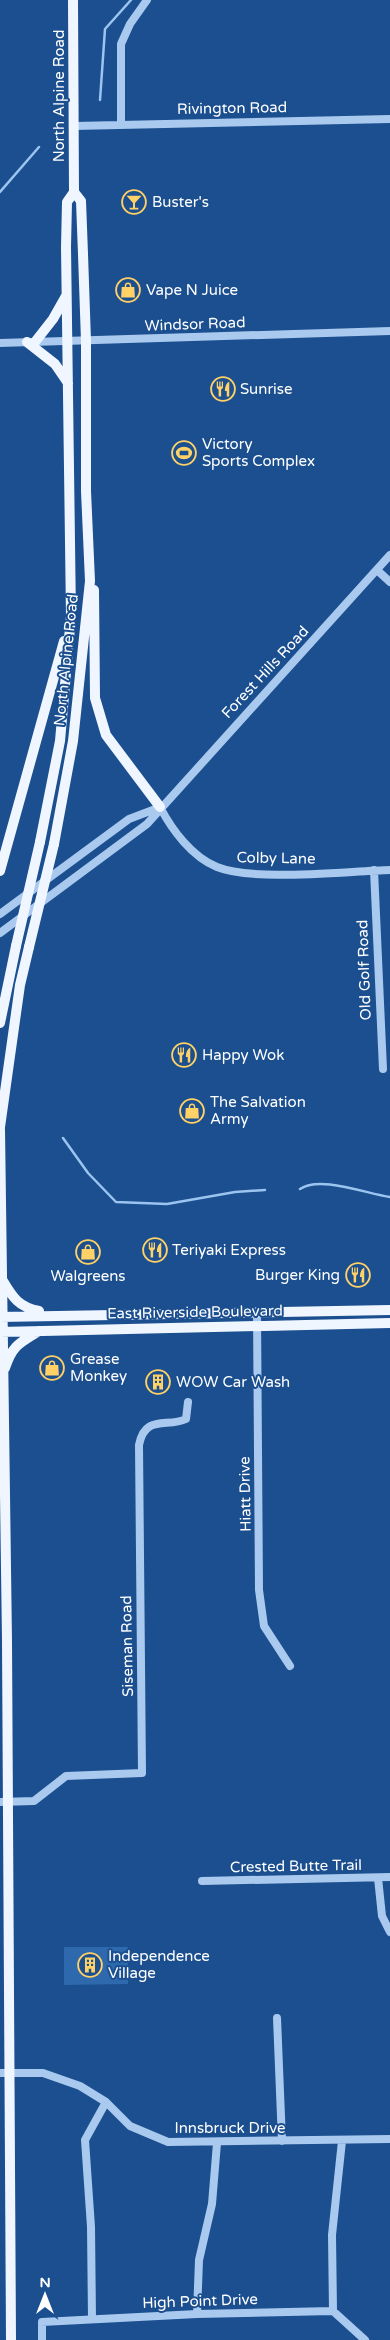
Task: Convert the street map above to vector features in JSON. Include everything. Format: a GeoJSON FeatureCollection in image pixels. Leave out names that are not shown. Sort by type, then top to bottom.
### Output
{"type":"FeatureCollection","features":[{"type":"Feature","properties":{"kind":"main road","name":"North Alpine Road"},"geometry":{"type":"LineString","coordinates":[[0,1024],[60,741],[71,616],[67,202],[74,192],[73,0]]}},
{"type":"Feature","properties":{"kind":"main road","name":"North Alpine Road"},"geometry":{"type":"LineString","coordinates":[[11,2340],[5,2073],[0,1128],[20,985],[54,844],[73,741],[90,581],[86,491],[86,341],[81,201],[74,192]]}},
{"type":"Feature","properties":{"kind":"main road"},"geometry":{"type":"LineString","coordinates":[[67,295],[53,319],[31,342],[55,364],[68,383]]}},
{"type":"Feature","properties":{"kind":"main road"},"geometry":{"type":"LineString","coordinates":[[90,581],[94,587],[95,698],[106,734],[160,807]]}},
{"type":"Feature","properties":{"kind":"main road"},"geometry":{"type":"LineString","coordinates":[[0,870],[71,616]]}},
{"type":"Feature","properties":{"kind":"main road"},"geometry":{"type":"LineString","coordinates":[[2,1279],[14,1300],[25,1308],[57,1315]]}},
{"type":"Feature","properties":{"kind":"main road","name":"East Riverside Boulevard"},"geometry":{"type":"LineString","coordinates":[[1,1317],[390,1310]]}},
{"type":"Feature","properties":{"kind":"main road","name":"East Riverside Boulevard"},"geometry":{"type":"LineString","coordinates":[[1,1332],[390,1324]]}},
{"type":"Feature","properties":{"kind":"main road"},"geometry":{"type":"LineString","coordinates":[[2,1376],[16,1344],[39,1331]]}},
{"type":"Feature","properties":{"kind":"street"},"geometry":{"type":"LineString","coordinates":[[121,124],[121,44],[130,24],[147,0]]}},
{"type":"Feature","properties":{"kind":"street","name":"Rivington Road"},"geometry":{"type":"LineString","coordinates":[[74,126],[390,119]]}},
{"type":"Feature","properties":{"kind":"street","name":"Windsor Road"},"geometry":{"type":"LineString","coordinates":[[0,343],[390,332]]}},
{"type":"Feature","properties":{"kind":"street","name":"Forest Hills Road"},"geometry":{"type":"LineString","coordinates":[[0,933],[147,824],[160,807],[390,555]]}},
{"type":"Feature","properties":{"kind":"street"},"geometry":{"type":"LineString","coordinates":[[377,570],[390,582]]}},
{"type":"Feature","properties":{"kind":"street","name":"Forest Hills Road"},"geometry":{"type":"LineString","coordinates":[[0,914],[129,820],[160,807]]}},
{"type":"Feature","properties":{"kind":"street","name":"Colby Lane"},"geometry":{"type":"LineString","coordinates":[[160,807],[169,825],[196,854],[216,867],[237,873],[267,874],[390,870]]}},
{"type":"Feature","properties":{"kind":"street","name":"Old Golf Road"},"geometry":{"type":"LineString","coordinates":[[374,870],[380,1036],[383,1069]]}},
{"type":"Feature","properties":{"kind":"street"},"geometry":{"type":"LineString","coordinates":[[380,1036],[390,1036]]}},
{"type":"Feature","properties":{"kind":"street","name":"Hiatt Drive"},"geometry":{"type":"LineString","coordinates":[[257,1313],[259,1590],[264,1626],[290,1666]]}},
{"type":"Feature","properties":{"kind":"street","name":"Siseman Road"},"geometry":{"type":"LineString","coordinates":[[4,1802],[38,1799],[66,1776],[142,1772],[139,1445],[144,1431],[151,1426],[159,1422],[178,1422],[186,1419],[188,1402]]}},
{"type":"Feature","properties":{"kind":"street","name":"Crested Butte Trail"},"geometry":{"type":"LineString","coordinates":[[202,1881],[390,1877]]}},
{"type":"Feature","properties":{"kind":"street"},"geometry":{"type":"LineString","coordinates":[[378,1878],[382,1916],[390,1932]]}},
{"type":"Feature","properties":{"kind":"street"},"geometry":{"type":"LineString","coordinates":[[278,2018],[282,2141]]}},
{"type":"Feature","properties":{"kind":"street","name":"Innsbruck Drive"},"geometry":{"type":"LineString","coordinates":[[5,2073],[43,2073],[80,2086],[106,2102],[130,2126],[168,2142],[217,2143],[390,2139]]}},
{"type":"Feature","properties":{"kind":"street"},"geometry":{"type":"LineString","coordinates":[[92,2318],[91,2227],[85,2140],[106,2102]]}},
{"type":"Feature","properties":{"kind":"street"},"geometry":{"type":"LineString","coordinates":[[342,2141],[332,2235],[333,2311],[366,2340]]}},
{"type":"Feature","properties":{"kind":"street"},"geometry":{"type":"LineString","coordinates":[[197,2314],[199,2260],[212,2204],[217,2143]]}},
{"type":"Feature","properties":{"kind":"street","name":"High Point Drive"},"geometry":{"type":"LineString","coordinates":[[42,2340],[42,2322],[197,2314],[333,2311]]}},
{"type":"Feature","properties":{"kind":"shaded area"},"geometry":{"type":"Polygon","coordinates":[[[64,1947],[128,1947],[128,1984],[64,1985],[64,1947]]]}},
{"type":"Feature","properties":{"kind":"waterway"},"geometry":{"type":"LineString","coordinates":[[100,100],[105,29],[131,0]]}},
{"type":"Feature","properties":{"kind":"waterway"},"geometry":{"type":"LineString","coordinates":[[0,192],[39,147]]}},
{"type":"Feature","properties":{"kind":"waterway"},"geometry":{"type":"LineString","coordinates":[[63,1138],[88,1173],[116,1202],[167,1204],[235,1192],[265,1190]]}},
{"type":"Feature","properties":{"kind":"waterway"},"geometry":{"type":"LineString","coordinates":[[300,1189],[309,1185],[331,1185],[390,1197]]}},
{"type":"Feature","properties":{"kind":"place","name":"Buster's"},"geometry":{"type":"Point","coordinates":[134,202]}},
{"type":"Feature","properties":{"kind":"place","name":"Vape N Juice"},"geometry":{"type":"Point","coordinates":[128,290]}},
{"type":"Feature","properties":{"kind":"place","name":"Sunrise"},"geometry":{"type":"Point","coordinates":[223,389]}},
{"type":"Feature","properties":{"kind":"place","name":"Victory Sports Complex"},"geometry":{"type":"Point","coordinates":[184,453]}},
{"type":"Feature","properties":{"kind":"place","name":"Happy Wok"},"geometry":{"type":"Point","coordinates":[184,1055]}},
{"type":"Feature","properties":{"kind":"place","name":"The Salvation Army"},"geometry":{"type":"Point","coordinates":[192,1111]}},
{"type":"Feature","properties":{"kind":"place","name":"Teriyaki Express"},"geometry":{"type":"Point","coordinates":[155,1250]}},
{"type":"Feature","properties":{"kind":"place","name":"Walgreens"},"geometry":{"type":"Point","coordinates":[88,1252]}},
{"type":"Feature","properties":{"kind":"place","name":"Burger King"},"geometry":{"type":"Point","coordinates":[358,1275]}},
{"type":"Feature","properties":{"kind":"place","name":"Grease Monkey"},"geometry":{"type":"Point","coordinates":[52,1368]}},
{"type":"Feature","properties":{"kind":"place","name":"WOW Car Wash"},"geometry":{"type":"Point","coordinates":[158,1382]}},
{"type":"Feature","properties":{"kind":"place","name":"Independence Village"},"geometry":{"type":"Point","coordinates":[90,1965]}}]}
